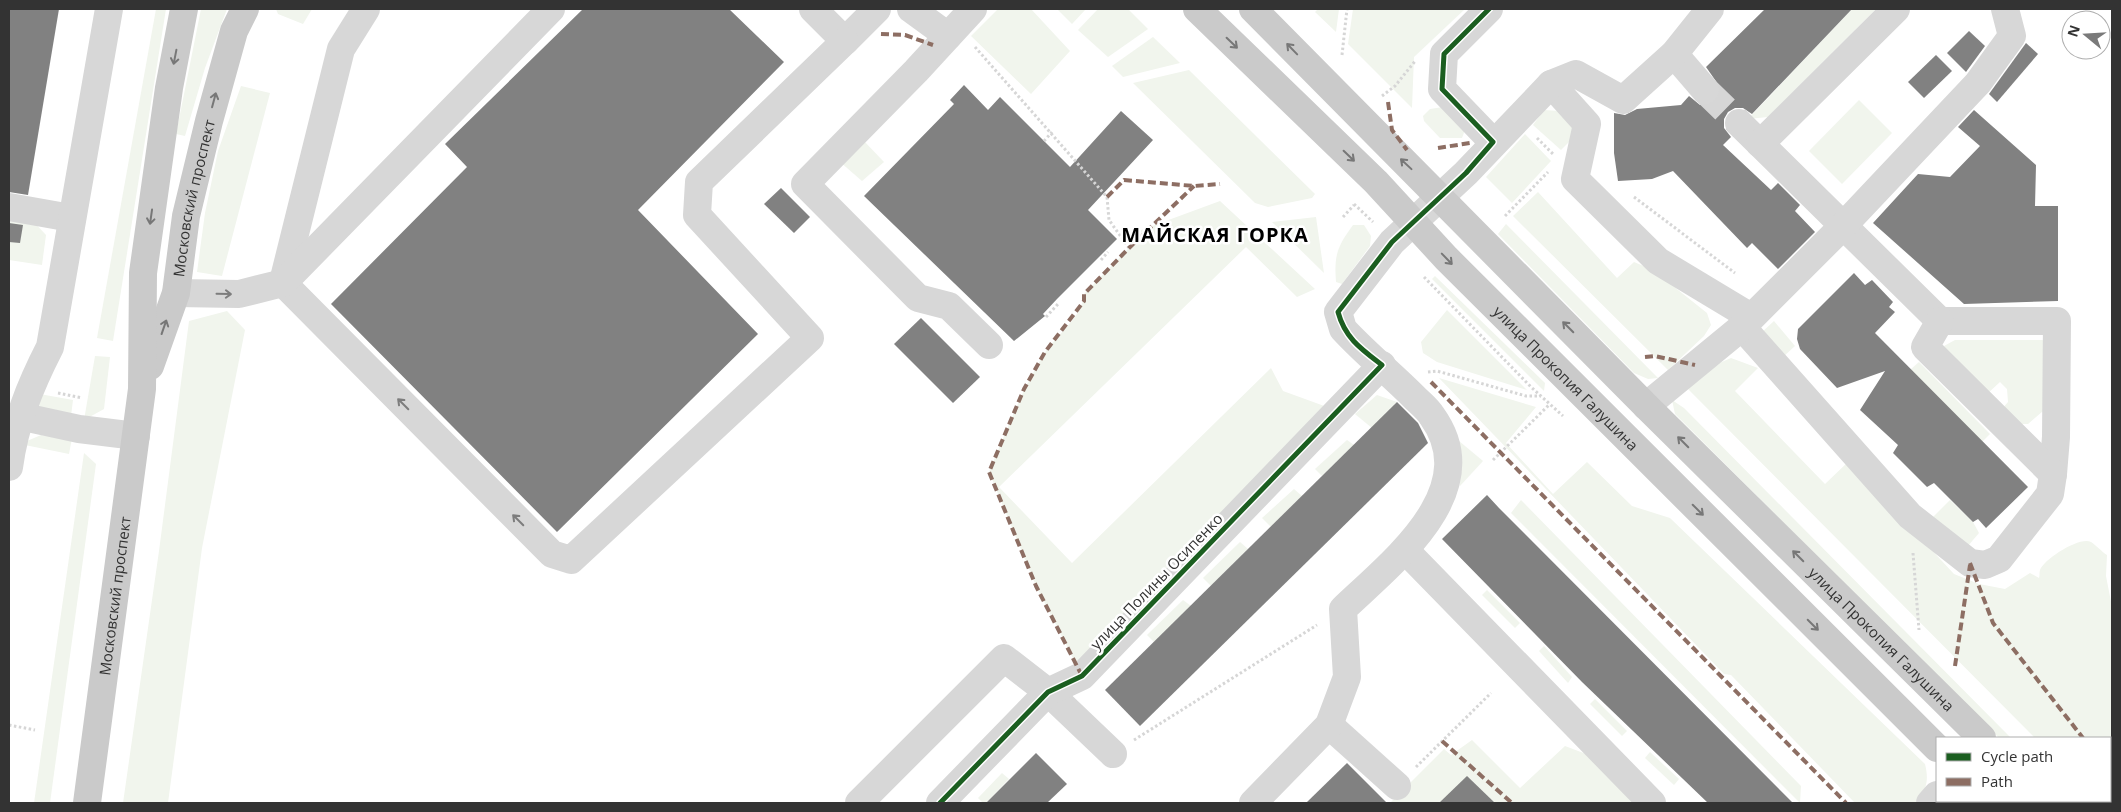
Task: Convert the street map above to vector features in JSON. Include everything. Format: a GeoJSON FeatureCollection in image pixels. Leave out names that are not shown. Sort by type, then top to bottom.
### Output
{"type":"FeatureCollection","features":[{"type":"Feature","properties":{"kind":"main road","name":"Московский проспект"},"geometry":{"type":"LineString","coordinates":[[87,803],[142,389],[143,273],[169,88],[184,9]]}},
{"type":"Feature","properties":{"kind":"main road","name":"Московский проспект"},"geometry":{"type":"LineString","coordinates":[[142,389],[176,293],[186,216],[208,121],[234,31],[245,9]]}},
{"type":"Feature","properties":{"kind":"main road","name":"улица Прокопия Галушина"},"geometry":{"type":"LineString","coordinates":[[1197,9],[1376,182],[1414,224],[1936,747]]}},
{"type":"Feature","properties":{"kind":"main road","name":"улица Прокопия Галушина"},"geometry":{"type":"LineString","coordinates":[[1253,9],[1646,406],[1981,737]]}},
{"type":"Feature","properties":{"kind":"street"},"geometry":{"type":"LineString","coordinates":[[9,467],[19,416],[30,387],[50,347],[109,9]]}},
{"type":"Feature","properties":{"kind":"street"},"geometry":{"type":"LineString","coordinates":[[283,283],[341,49],[366,9]]}},
{"type":"Feature","properties":{"kind":"street"},"geometry":{"type":"LineString","coordinates":[[176,293],[239,294],[283,283],[551,9]]}},
{"type":"Feature","properties":{"kind":"street"},"geometry":{"type":"LineString","coordinates":[[812,9],[845,41]]}},
{"type":"Feature","properties":{"kind":"street"},"geometry":{"type":"LineString","coordinates":[[283,283],[552,554],[571,560],[810,338],[697,215],[699,182],[877,9]]}},
{"type":"Feature","properties":{"kind":"street"},"geometry":{"type":"LineString","coordinates":[[911,9],[959,24],[805,184],[918,298],[949,306],[989,345]]}},
{"type":"Feature","properties":{"kind":"street"},"geometry":{"type":"LineString","coordinates":[[1489,9],[1444,54],[1442,89],[1493,142]]}},
{"type":"Feature","properties":{"kind":"street"},"geometry":{"type":"LineString","coordinates":[[1253,803],[1329,725],[1347,677],[1343,609],[1415,540],[1441,502],[1447,473],[1447,446],[1432,416],[1382,365],[1360,348],[1343,329],[1338,312],[1392,242],[1442,198],[1493,142],[1551,84],[1576,74],[1623,100],[1674,54],[1710,9]]}},
{"type":"Feature","properties":{"kind":"street"},"geometry":{"type":"LineString","coordinates":[[1760,144],[1896,9]]}},
{"type":"Feature","properties":{"kind":"street"},"geometry":{"type":"LineString","coordinates":[[1646,406],[1754,314],[1843,226],[1978,83],[2012,36],[2004,9]]}},
{"type":"Feature","properties":{"kind":"street"},"geometry":{"type":"LineString","coordinates":[[1674,54],[1705,90]]}},
{"type":"Feature","properties":{"kind":"street"},"geometry":{"type":"LineString","coordinates":[[1551,84],[1587,124],[1575,179],[1658,261],[1754,314],[1910,516],[1970,563],[1985,565],[1999,560],[2050,494],[2056,436],[2056,321],[1940,321],[1739,123]]}},
{"type":"Feature","properties":{"kind":"street"},"geometry":{"type":"LineString","coordinates":[[9,207],[71,218]]}},
{"type":"Feature","properties":{"kind":"street"},"geometry":{"type":"LineString","coordinates":[[1940,321],[1926,347],[2053,474]]}},
{"type":"Feature","properties":{"kind":"street","name":"улица Полины Осипенко"},"geometry":{"type":"LineString","coordinates":[[940,803],[1048,692],[1082,676],[1382,365]]}},
{"type":"Feature","properties":{"kind":"street"},"geometry":{"type":"LineString","coordinates":[[19,416],[79,429],[136,436]]}},
{"type":"Feature","properties":{"kind":"street"},"geometry":{"type":"LineString","coordinates":[[1405,550],[1652,803]]}},
{"type":"Feature","properties":{"kind":"street"},"geometry":{"type":"LineString","coordinates":[[859,803],[1004,658],[1048,692],[1113,754]]}},
{"type":"Feature","properties":{"kind":"street"},"geometry":{"type":"LineString","coordinates":[[1329,725],[1397,786]]}},
{"type":"Feature","properties":{"kind":"path"},"geometry":{"type":"LineString","coordinates":[[1342,56],[1347,9]]}},
{"type":"Feature","properties":{"kind":"path"},"geometry":{"type":"LineString","coordinates":[[959,24],[1108,197],[1109,220],[1129,248]]}},
{"type":"Feature","properties":{"kind":"path"},"geometry":{"type":"LineString","coordinates":[[1044,141],[1052,132]]}},
{"type":"Feature","properties":{"kind":"path"},"geometry":{"type":"LineString","coordinates":[[1535,136],[1559,161]]}},
{"type":"Feature","properties":{"kind":"path"},"geometry":{"type":"LineString","coordinates":[[1505,216],[1554,167]]}},
{"type":"Feature","properties":{"kind":"path"},"geometry":{"type":"LineString","coordinates":[[1630,194],[1754,314]]}},
{"type":"Feature","properties":{"kind":"path"},"geometry":{"type":"LineString","coordinates":[[1343,217],[1360,198]]}},
{"type":"Feature","properties":{"kind":"path"},"geometry":{"type":"LineString","coordinates":[[1354,204],[1374,223]]}},
{"type":"Feature","properties":{"kind":"path"},"geometry":{"type":"LineString","coordinates":[[1101,260],[1108,252]]}},
{"type":"Feature","properties":{"kind":"path"},"geometry":{"type":"LineString","coordinates":[[1419,271],[1541,396],[1564,417]]}},
{"type":"Feature","properties":{"kind":"path"},"geometry":{"type":"LineString","coordinates":[[1046,317],[1058,304]]}},
{"type":"Feature","properties":{"kind":"path"},"geometry":{"type":"LineString","coordinates":[[1422,373],[1437,371],[1526,396],[1541,396]]}},
{"type":"Feature","properties":{"kind":"path"},"geometry":{"type":"LineString","coordinates":[[1492,460],[1550,404]]}},
{"type":"Feature","properties":{"kind":"path"},"geometry":{"type":"LineString","coordinates":[[1910,516],[1919,630]]}},
{"type":"Feature","properties":{"kind":"path"},"geometry":{"type":"LineString","coordinates":[[1113,754],[1343,609]]}},
{"type":"Feature","properties":{"kind":"path"},"geometry":{"type":"LineString","coordinates":[[1442,741],[1491,693]]}},
{"type":"Feature","properties":{"kind":"path"},"geometry":{"type":"LineString","coordinates":[[9,725],[35,730]]}},
{"type":"Feature","properties":{"kind":"shaded area"},"geometry":{"type":"Polygon","coordinates":[[[156,9],[166,9],[113,341],[97,338],[156,9]]]}},
{"type":"Feature","properties":{"kind":"shaded area"},"geometry":{"type":"Polygon","coordinates":[[[201,9],[227,9],[205,68],[185,136],[176,134],[201,9]]]}},
{"type":"Feature","properties":{"kind":"shaded area"},"geometry":{"type":"Polygon","coordinates":[[[276,9],[312,9],[303,24],[278,14],[276,9]]]}},
{"type":"Feature","properties":{"kind":"shaded area"},"geometry":{"type":"Polygon","coordinates":[[[998,9],[1031,9],[1070,51],[1031,94],[971,36],[998,9]]]}},
{"type":"Feature","properties":{"kind":"shaded area"},"geometry":{"type":"Polygon","coordinates":[[[1057,9],[1086,9],[1072,24],[1057,9]]]}},
{"type":"Feature","properties":{"kind":"shaded area"},"geometry":{"type":"Polygon","coordinates":[[[1098,9],[1128,9],[1148,29],[1108,57],[1078,30],[1098,9]]]}},
{"type":"Feature","properties":{"kind":"shaded area"},"geometry":{"type":"Polygon","coordinates":[[[1318,9],[1339,9],[1336,32],[1315,12],[1318,9]]]}},
{"type":"Feature","properties":{"kind":"shaded area"},"geometry":{"type":"Polygon","coordinates":[[[1353,9],[1465,9],[1414,57],[1412,108],[1348,44],[1353,9]]]}},
{"type":"Feature","properties":{"kind":"shaded area"},"geometry":{"type":"Polygon","coordinates":[[[1852,9],[1876,9],[1768,117],[1748,119],[1852,9]]]}},
{"type":"Feature","properties":{"kind":"shaded area"},"geometry":{"type":"Polygon","coordinates":[[[1153,37],[1180,63],[1123,77],[1112,66],[1153,37]]]}},
{"type":"Feature","properties":{"kind":"shaded area"},"geometry":{"type":"Polygon","coordinates":[[[1189,70],[1315,194],[1312,198],[1268,207],[1255,203],[1133,83],[1189,70]]]}},
{"type":"Feature","properties":{"kind":"shaded area"},"geometry":{"type":"Polygon","coordinates":[[[241,86],[270,93],[222,276],[197,272],[205,213],[218,151],[241,86]]]}},
{"type":"Feature","properties":{"kind":"shaded area"},"geometry":{"type":"Polygon","coordinates":[[[1859,100],[1892,133],[1842,184],[1809,151],[1859,100]]]}},
{"type":"Feature","properties":{"kind":"shaded area"},"geometry":{"type":"Polygon","coordinates":[[[1443,107],[1465,130],[1462,138],[1440,138],[1424,121],[1423,116],[1430,109],[1443,107]]]}},
{"type":"Feature","properties":{"kind":"shaded area"},"geometry":{"type":"Polygon","coordinates":[[[1544,110],[1560,111],[1580,131],[1561,150],[1533,125],[1544,110]]]}},
{"type":"Feature","properties":{"kind":"shaded area"},"geometry":{"type":"Polygon","coordinates":[[[1525,134],[1551,161],[1512,203],[1486,177],[1525,134]]]}},
{"type":"Feature","properties":{"kind":"shaded area"},"geometry":{"type":"Polygon","coordinates":[[[862,139],[884,162],[862,181],[839,161],[862,139]]]}},
{"type":"Feature","properties":{"kind":"shaded area"},"geometry":{"type":"Polygon","coordinates":[[[1538,192],[1617,278],[1634,262],[1653,270],[1707,313],[1711,325],[1704,336],[1668,370],[1513,216],[1538,192]]]}},
{"type":"Feature","properties":{"kind":"shaded area"},"geometry":{"type":"Polygon","coordinates":[[[1220,201],[1315,289],[1297,297],[1246,247],[999,487],[1072,563],[1271,368],[1283,391],[1338,411],[1076,664],[1036,586],[989,472],[1014,412],[1044,354],[1074,318],[1079,310],[1084,294],[1129,248],[1130,242],[1125,236],[1220,201]]]}},
{"type":"Feature","properties":{"kind":"shaded area"},"geometry":{"type":"Polygon","coordinates":[[[1316,217],[1324,273],[1272,222],[1316,217]]]}},
{"type":"Feature","properties":{"kind":"shaded area"},"geometry":{"type":"Polygon","coordinates":[[[9,218],[32,220],[46,235],[42,265],[9,260],[9,218]]]}},
{"type":"Feature","properties":{"kind":"shaded area"},"geometry":{"type":"Polygon","coordinates":[[[1506,224],[1658,378],[1648,379],[1634,373],[1498,234],[1506,224]]]}},
{"type":"Feature","properties":{"kind":"shaded area"},"geometry":{"type":"Polygon","coordinates":[[[1353,225],[1364,225],[1371,236],[1370,246],[1342,284],[1336,282],[1336,258],[1343,239],[1353,225]]]}},
{"type":"Feature","properties":{"kind":"shaded area"},"geometry":{"type":"Polygon","coordinates":[[[1435,276],[1545,383],[1544,391],[1432,279],[1435,276]]]}},
{"type":"Feature","properties":{"kind":"shaded area"},"geometry":{"type":"Polygon","coordinates":[[[1447,310],[1527,390],[1437,362],[1423,353],[1421,342],[1447,310]]]}},
{"type":"Feature","properties":{"kind":"shaded area"},"geometry":{"type":"Polygon","coordinates":[[[227,311],[245,330],[202,548],[168,803],[123,803],[189,321],[227,311]]]}},
{"type":"Feature","properties":{"kind":"shaded area"},"geometry":{"type":"Polygon","coordinates":[[[1774,321],[1795,346],[1782,358],[1761,333],[1774,321]]]}},
{"type":"Feature","properties":{"kind":"shaded area"},"geometry":{"type":"Polygon","coordinates":[[[1955,340],[2043,340],[2049,406],[2028,424],[2013,424],[2000,411],[2008,402],[2007,389],[2000,382],[1986,395],[1951,362],[1944,346],[1955,340]]]}},
{"type":"Feature","properties":{"kind":"shaded area"},"geometry":{"type":"Polygon","coordinates":[[[95,356],[110,357],[104,409],[84,420],[95,356]]]}},
{"type":"Feature","properties":{"kind":"shaded area"},"geometry":{"type":"Polygon","coordinates":[[[1731,358],[1758,368],[1735,391],[1825,484],[1849,461],[1954,574],[1979,584],[2005,589],[2030,573],[2039,578],[2040,570],[2048,560],[2079,542],[2091,542],[2107,555],[2106,576],[2112,607],[2112,803],[2098,802],[2111,802],[2111,737],[2034,737],[1686,387],[1710,367],[1731,358]]]}},
{"type":"Feature","properties":{"kind":"shaded area"},"geometry":{"type":"Polygon","coordinates":[[[1919,362],[1990,434],[1982,442],[1910,370],[1919,362]]]}},
{"type":"Feature","properties":{"kind":"shaded area"},"geometry":{"type":"Polygon","coordinates":[[[1439,378],[1536,407],[1506,443],[1553,494],[1587,462],[1632,506],[1670,518],[1925,764],[1926,785],[1919,799],[1915,803],[1855,803],[1731,675],[1724,674],[1439,378]]]}},
{"type":"Feature","properties":{"kind":"shaded area"},"geometry":{"type":"Polygon","coordinates":[[[34,393],[73,400],[71,416],[41,410],[34,393]]]}},
{"type":"Feature","properties":{"kind":"shaded area"},"geometry":{"type":"Polygon","coordinates":[[[1377,395],[1397,402],[1372,428],[1355,414],[1377,395]]]}},
{"type":"Feature","properties":{"kind":"shaded area"},"geometry":{"type":"Polygon","coordinates":[[[1672,400],[1684,408],[2010,737],[1998,737],[1675,414],[1672,400]]]}},
{"type":"Feature","properties":{"kind":"shaded area"},"geometry":{"type":"Polygon","coordinates":[[[41,435],[72,438],[69,454],[20,444],[41,435]]]}},
{"type":"Feature","properties":{"kind":"shaded area"},"geometry":{"type":"Polygon","coordinates":[[[1453,436],[1483,461],[1460,486],[1453,436]]]}},
{"type":"Feature","properties":{"kind":"shaded area"},"geometry":{"type":"Polygon","coordinates":[[[1347,440],[1354,445],[1322,476],[1315,469],[1347,440]]]}},
{"type":"Feature","properties":{"kind":"shaded area"},"geometry":{"type":"Polygon","coordinates":[[[84,453],[96,464],[50,803],[34,803],[84,453]]]}},
{"type":"Feature","properties":{"kind":"shaded area"},"geometry":{"type":"Polygon","coordinates":[[[1294,489],[1302,496],[1271,527],[1262,518],[1294,489]]]}},
{"type":"Feature","properties":{"kind":"shaded area"},"geometry":{"type":"Polygon","coordinates":[[[1521,500],[1801,786],[1800,803],[1511,513],[1521,500]]]}},
{"type":"Feature","properties":{"kind":"shaded area"},"geometry":{"type":"Polygon","coordinates":[[[1950,500],[1973,522],[1979,533],[1967,547],[1929,521],[1950,500]]]}},
{"type":"Feature","properties":{"kind":"shaded area"},"geometry":{"type":"Polygon","coordinates":[[[1240,542],[1248,549],[1211,586],[1203,578],[1240,542]]]}},
{"type":"Feature","properties":{"kind":"shaded area"},"geometry":{"type":"Polygon","coordinates":[[[1487,590],[1520,623],[1515,628],[1482,595],[1487,590]]]}},
{"type":"Feature","properties":{"kind":"shaded area"},"geometry":{"type":"Polygon","coordinates":[[[1183,600],[1191,606],[1154,642],[1147,635],[1183,600]]]}},
{"type":"Feature","properties":{"kind":"shaded area"},"geometry":{"type":"Polygon","coordinates":[[[1544,646],[1572,677],[1568,683],[1539,651],[1544,646]]]}},
{"type":"Feature","properties":{"kind":"shaded area"},"geometry":{"type":"Polygon","coordinates":[[[1595,699],[1627,731],[1622,736],[1590,704],[1595,699]]]}},
{"type":"Feature","properties":{"kind":"shaded area"},"geometry":{"type":"Polygon","coordinates":[[[1472,740],[1520,788],[1565,746],[1594,757],[1639,803],[1390,803],[1444,749],[1451,755],[1472,740]]]}},
{"type":"Feature","properties":{"kind":"shaded area"},"geometry":{"type":"Polygon","coordinates":[[[1650,752],[1679,779],[1674,785],[1645,758],[1650,752]]]}},
{"type":"Feature","properties":{"kind":"shaded area"},"geometry":{"type":"Polygon","coordinates":[[[1002,773],[1009,779],[986,803],[983,803],[978,798],[1002,773]]]}},
{"type":"Feature","properties":{"kind":"building"},"geometry":{"type":"Polygon","coordinates":[[[9,9],[59,9],[28,195],[9,192],[9,9]]]}},
{"type":"Feature","properties":{"kind":"building"},"geometry":{"type":"Polygon","coordinates":[[[583,9],[729,9],[784,62],[638,210],[758,334],[557,532],[331,304],[467,167],[445,144],[583,9]]]}},
{"type":"Feature","properties":{"kind":"building"},"geometry":{"type":"Polygon","coordinates":[[[1765,9],[1852,9],[1752,114],[1743,108],[1735,108],[1728,112],[1724,119],[1724,128],[1731,137],[1723,145],[1771,190],[1778,183],[1800,205],[1795,211],[1815,232],[1778,269],[1752,243],[1747,248],[1673,171],[1652,179],[1618,181],[1614,153],[1614,113],[1625,115],[1637,109],[1681,105],[1689,96],[1700,105],[1708,105],[1716,101],[1720,95],[1720,87],[1706,67],[1765,9]]]}},
{"type":"Feature","properties":{"kind":"building"},"geometry":{"type":"Polygon","coordinates":[[[1969,31],[1985,46],[1966,72],[1947,53],[1969,31]]]}},
{"type":"Feature","properties":{"kind":"building"},"geometry":{"type":"Polygon","coordinates":[[[2026,43],[2038,54],[1997,102],[1989,94],[2026,43]]]}},
{"type":"Feature","properties":{"kind":"building"},"geometry":{"type":"Polygon","coordinates":[[[1936,55],[1952,71],[1924,98],[1908,82],[1936,55]]]}},
{"type":"Feature","properties":{"kind":"building"},"geometry":{"type":"Polygon","coordinates":[[[964,85],[988,110],[1000,97],[1070,167],[1121,111],[1153,140],[1088,210],[1117,239],[1057,299],[1043,314],[1045,316],[1014,341],[864,196],[954,104],[950,100],[964,85]]]}},
{"type":"Feature","properties":{"kind":"building"},"geometry":{"type":"Polygon","coordinates":[[[1974,110],[2036,165],[2035,206],[2058,206],[2058,301],[1964,304],[1873,223],[1918,174],[1950,177],[1980,146],[1958,127],[1974,110]]]}},
{"type":"Feature","properties":{"kind":"building"},"geometry":{"type":"Polygon","coordinates":[[[781,188],[810,217],[794,233],[764,204],[781,188]]]}},
{"type":"Feature","properties":{"kind":"building"},"geometry":{"type":"Polygon","coordinates":[[[9,223],[23,225],[20,243],[9,242],[9,223]]]}},
{"type":"Feature","properties":{"kind":"building"},"geometry":{"type":"Polygon","coordinates":[[[1854,273],[1865,285],[1872,280],[1893,302],[1889,307],[1895,312],[1875,333],[2028,487],[1986,528],[1978,519],[1973,522],[1934,483],[1927,487],[1893,453],[1898,445],[1860,410],[1885,371],[1837,388],[1800,349],[1797,339],[1798,329],[1854,273]]]}},
{"type":"Feature","properties":{"kind":"building"},"geometry":{"type":"Polygon","coordinates":[[[921,318],[980,377],[953,403],[894,344],[921,318]]]}},
{"type":"Feature","properties":{"kind":"building"},"geometry":{"type":"Polygon","coordinates":[[[1397,402],[1418,423],[1428,443],[1140,726],[1105,690],[1397,402]]]}},
{"type":"Feature","properties":{"kind":"building"},"geometry":{"type":"Polygon","coordinates":[[[1487,495],[1793,803],[1708,803],[1582,682],[1442,539],[1487,495]]]}},
{"type":"Feature","properties":{"kind":"building"},"geometry":{"type":"Polygon","coordinates":[[[1036,753],[1067,784],[1047,803],[986,803],[1036,753]]]}},
{"type":"Feature","properties":{"kind":"building"},"geometry":{"type":"Polygon","coordinates":[[[1347,763],[1387,803],[1306,803],[1347,763]]]}},
{"type":"Feature","properties":{"kind":"building"},"geometry":{"type":"Polygon","coordinates":[[[1467,776],[1495,803],[1439,803],[1467,776]]]}},
{"type":"Feature","properties":{"kind":"tunnel"},"geometry":{"type":"LineString","coordinates":[[1705,90],[1739,123]]}},
{"type":"Feature","properties":{"kind":"marked path"},"geometry":{"type":"LineString","coordinates":[[881,34],[905,35],[933,45]]}},
{"type":"Feature","properties":{"kind":"marked path"},"geometry":{"type":"LineString","coordinates":[[1388,102],[1392,130],[1407,150]]}},
{"type":"Feature","properties":{"kind":"marked path"},"geometry":{"type":"LineString","coordinates":[[1438,148],[1470,143]]}},
{"type":"Feature","properties":{"kind":"marked path"},"geometry":{"type":"LineString","coordinates":[[1107,197],[1124,180],[1194,186],[1220,184]]}},
{"type":"Feature","properties":{"kind":"marked path"},"geometry":{"type":"LineString","coordinates":[[1082,676],[1036,586],[989,472],[1024,389],[1045,352],[1084,301],[1084,294],[1194,186]]}},
{"type":"Feature","properties":{"kind":"marked path"},"geometry":{"type":"LineString","coordinates":[[1645,357],[1655,356],[1695,365]]}},
{"type":"Feature","properties":{"kind":"marked path"},"geometry":{"type":"LineString","coordinates":[[1431,382],[1846,803]]}},
{"type":"Feature","properties":{"kind":"marked path"},"geometry":{"type":"LineString","coordinates":[[1970,563],[1993,623],[2082,737]]}},
{"type":"Feature","properties":{"kind":"marked path"},"geometry":{"type":"LineString","coordinates":[[1955,666],[1970,565]]}},
{"type":"Feature","properties":{"kind":"marked path"},"geometry":{"type":"LineString","coordinates":[[1442,741],[1512,803]]}},
{"type":"Feature","properties":{"kind":"cycle path"},"geometry":{"type":"LineString","coordinates":[[940,803],[1048,692],[1082,676],[1382,365],[1349,336],[1338,312],[1392,242],[1466,173],[1493,142],[1442,89],[1444,54],[1489,9]]}},
{"type":"Feature","properties":{"kind":"district","name":"МАЙСКАЯ ГОРКА"},"geometry":{"type":"Point","coordinates":[1215,234]}}]}
